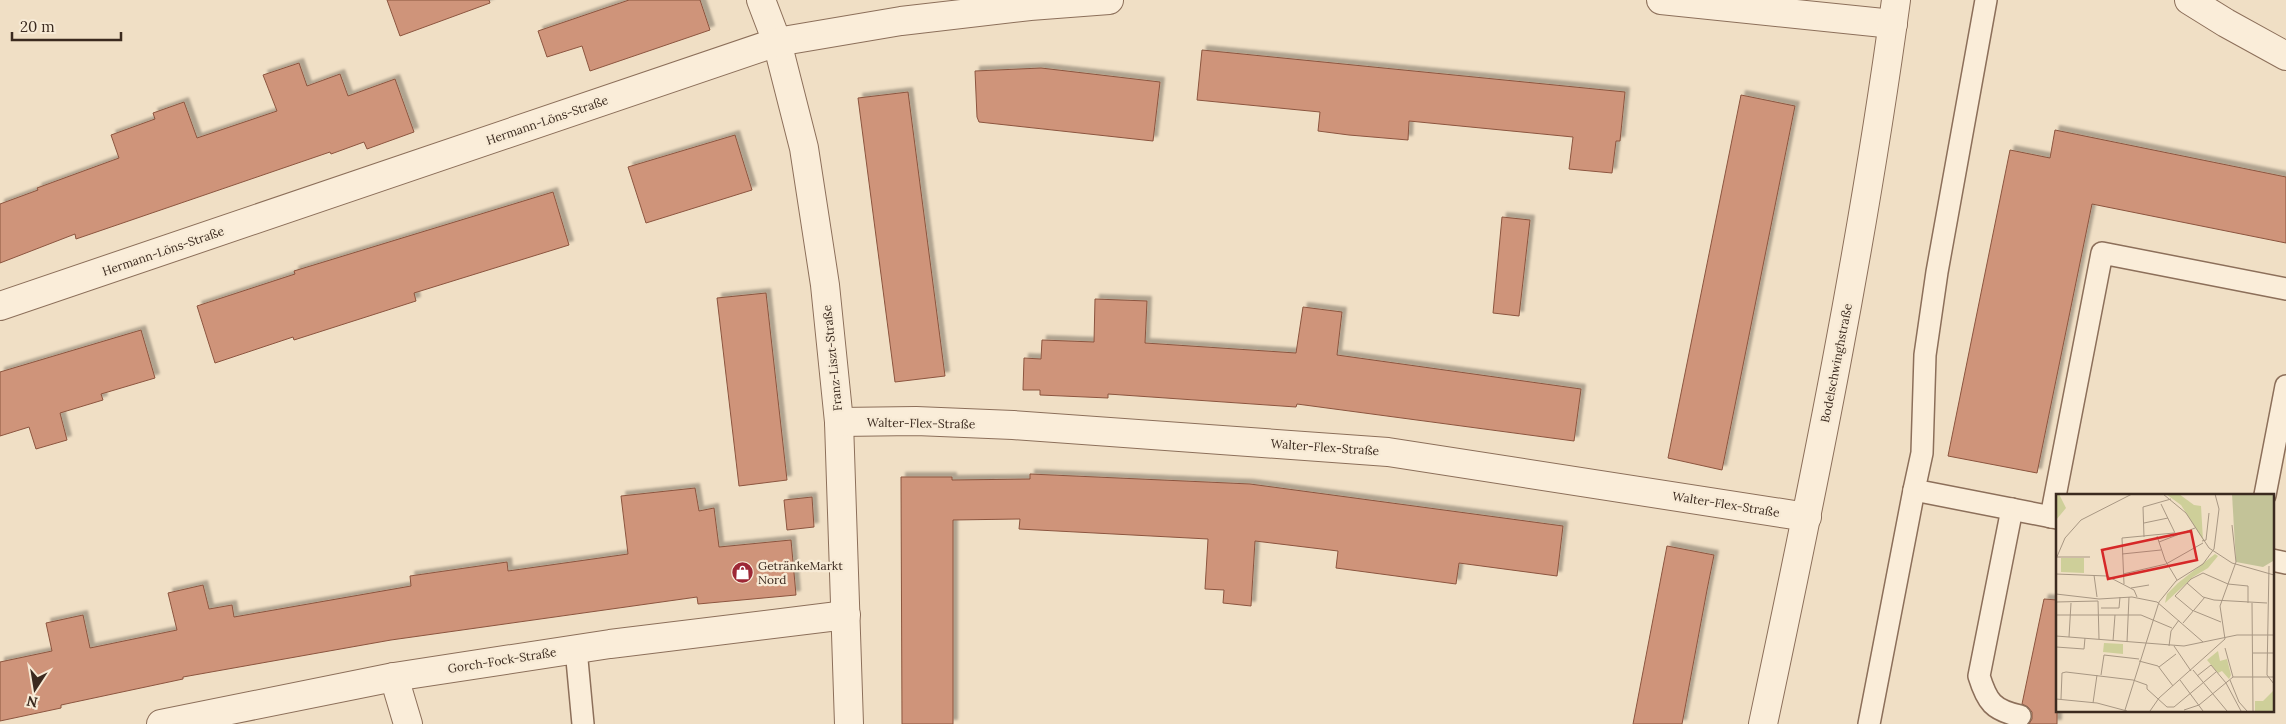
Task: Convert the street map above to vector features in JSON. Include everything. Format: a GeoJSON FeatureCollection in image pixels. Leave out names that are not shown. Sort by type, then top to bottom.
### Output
{"type":"FeatureCollection","features":[{"type":"Feature","properties":{"kind":"street","name":"Franz-Liszt-Straße"},"geometry":{"type":"LineString","coordinates":[[761,0],[777,42],[804,148],[825,285],[839,422],[849,724]]}},
{"type":"Feature","properties":{"kind":"street","name":"Hermann-Löns-Straße"},"geometry":{"type":"LineString","coordinates":[[0,306],[777,42],[911,20],[1109,0]]}},
{"type":"Feature","properties":{"kind":"street"},"geometry":{"type":"LineString","coordinates":[[1661,0],[1894,12]]}},
{"type":"Feature","properties":{"kind":"street"},"geometry":{"type":"LineString","coordinates":[[2188,0],[2286,56]]}},
{"type":"Feature","properties":{"kind":"street","name":"Bodelschwinghstraße"},"geometry":{"type":"LineString","coordinates":[[1763,724],[1807,517],[1854,264],[1894,12]]}},
{"type":"Feature","properties":{"kind":"street","name":"Walter-Flex-Straße"},"geometry":{"type":"LineString","coordinates":[[839,422],[916,421],[1013,425],[1388,452],[1807,517]]}},
{"type":"Feature","properties":{"kind":"street","name":"Gorch-Fock-Straße"},"geometry":{"type":"LineString","coordinates":[[161,724],[394,677],[576,649],[846,614]]}},
{"type":"Feature","properties":{"kind":"street"},"geometry":{"type":"LineString","coordinates":[[394,677],[408,724]]}},
{"type":"Feature","properties":{"kind":"lane"},"geometry":{"type":"LineString","coordinates":[[1869,724],[1922,453],[1926,355],[1937,272],[1986,0]]}},
{"type":"Feature","properties":{"kind":"lane"},"geometry":{"type":"LineString","coordinates":[[2058,494],[2102,254],[2286,289]]}},
{"type":"Feature","properties":{"kind":"lane"},"geometry":{"type":"LineString","coordinates":[[2264,494],[2286,386]]}},
{"type":"Feature","properties":{"kind":"lane"},"geometry":{"type":"LineString","coordinates":[[1914,490],[2054,517]]}},
{"type":"Feature","properties":{"kind":"lane"},"geometry":{"type":"LineString","coordinates":[[2012,509],[1979,676],[1984,694],[1996,708],[2006,713],[2020,716]]}},
{"type":"Feature","properties":{"kind":"lane"},"geometry":{"type":"LineString","coordinates":[[576,649],[583,724]]}},
{"type":"Feature","properties":{"kind":"building"},"geometry":{"type":"Polygon","coordinates":[[[387,0],[489,0],[490,3],[400,36],[387,0]]]}},
{"type":"Feature","properties":{"kind":"building"},"geometry":{"type":"Polygon","coordinates":[[[629,0],[700,0],[710,30],[590,71],[582,46],[547,57],[538,31],[629,0]]]}},
{"type":"Feature","properties":{"kind":"building"},"geometry":{"type":"Polygon","coordinates":[[[1202,50],[1625,92],[1620,141],[1616,141],[1612,173],[1569,169],[1573,137],[1409,121],[1408,140],[1349,135],[1318,131],[1320,112],[1197,100],[1202,50]]]}},
{"type":"Feature","properties":{"kind":"building"},"geometry":{"type":"Polygon","coordinates":[[[299,63],[307,86],[340,74],[348,96],[395,79],[414,132],[367,149],[364,142],[331,154],[330,152],[76,239],[75,234],[0,263],[0,204],[38,190],[37,188],[119,158],[111,135],[155,119],[153,113],[184,102],[197,138],[277,111],[263,75],[299,63]]]}},
{"type":"Feature","properties":{"kind":"building"},"geometry":{"type":"Polygon","coordinates":[[[1041,68],[1160,82],[1153,141],[979,122],[977,117],[975,71],[1041,68]]]}},
{"type":"Feature","properties":{"kind":"building"},"geometry":{"type":"Polygon","coordinates":[[[908,92],[945,376],[895,382],[858,98],[908,92]]]}},
{"type":"Feature","properties":{"kind":"building"},"geometry":{"type":"Polygon","coordinates":[[[1741,95],[1795,106],[1722,470],[1668,458],[1741,95]]]}},
{"type":"Feature","properties":{"kind":"building"},"geometry":{"type":"Polygon","coordinates":[[[2055,130],[2286,177],[2286,243],[2092,204],[2037,473],[1948,456],[2010,150],[2050,158],[2055,130]]]}},
{"type":"Feature","properties":{"kind":"building"},"geometry":{"type":"Polygon","coordinates":[[[735,135],[752,190],[646,223],[628,167],[735,135]]]}},
{"type":"Feature","properties":{"kind":"building"},"geometry":{"type":"Polygon","coordinates":[[[553,192],[569,245],[414,293],[416,301],[294,340],[293,337],[215,363],[197,306],[295,274],[294,271],[553,192]]]}},
{"type":"Feature","properties":{"kind":"building"},"geometry":{"type":"Polygon","coordinates":[[[1502,217],[1530,220],[1519,316],[1493,313],[1502,217]]]}},
{"type":"Feature","properties":{"kind":"building"},"geometry":{"type":"Polygon","coordinates":[[[766,293],[787,480],[739,486],[717,298],[766,293]]]}},
{"type":"Feature","properties":{"kind":"building"},"geometry":{"type":"Polygon","coordinates":[[[1095,299],[1147,301],[1145,343],[1296,353],[1303,307],[1342,312],[1337,355],[1581,389],[1574,441],[1297,404],[1296,407],[1108,394],[1108,398],[1040,395],[1040,390],[1023,390],[1024,358],[1041,359],[1042,340],[1094,342],[1095,299]]]}},
{"type":"Feature","properties":{"kind":"building"},"geometry":{"type":"Polygon","coordinates":[[[141,330],[155,378],[101,394],[103,400],[60,413],[67,440],[36,449],[29,427],[0,436],[0,372],[141,330]]]}},
{"type":"Feature","properties":{"kind":"building"},"geometry":{"type":"Polygon","coordinates":[[[1030,474],[1250,484],[1563,526],[1557,576],[1459,563],[1456,584],[1336,568],[1338,551],[1255,541],[1251,606],[1223,603],[1224,590],[1205,589],[1208,539],[1019,529],[1020,519],[953,520],[953,724],[902,724],[901,477],[952,477],[952,480],[1030,479],[1030,474]]]}},
{"type":"Feature","properties":{"kind":"building"},"geometry":{"type":"Polygon","coordinates":[[[695,488],[699,511],[714,508],[719,547],[791,540],[796,595],[698,604],[697,597],[391,640],[183,677],[183,679],[61,705],[61,708],[0,721],[0,662],[52,651],[46,623],[83,615],[90,648],[177,630],[168,593],[203,585],[209,609],[232,605],[234,617],[411,586],[410,576],[507,562],[508,571],[628,554],[621,496],[695,488]]]}},
{"type":"Feature","properties":{"kind":"building"},"geometry":{"type":"Polygon","coordinates":[[[812,497],[814,527],[787,530],[784,500],[812,497]]]}},
{"type":"Feature","properties":{"kind":"building"},"geometry":{"type":"Polygon","coordinates":[[[1667,546],[1714,555],[1682,724],[1633,724],[1667,546]]]}},
{"type":"Feature","properties":{"kind":"building"},"geometry":{"type":"Polygon","coordinates":[[[2044,599],[2056,600],[2057,724],[2029,724],[2032,719],[2032,712],[2022,704],[2044,599]]]}},
{"type":"Feature","properties":{"kind":"place","name":"GetränkeMarkt Nord"},"geometry":{"type":"Point","coordinates":[742,572]}}]}
